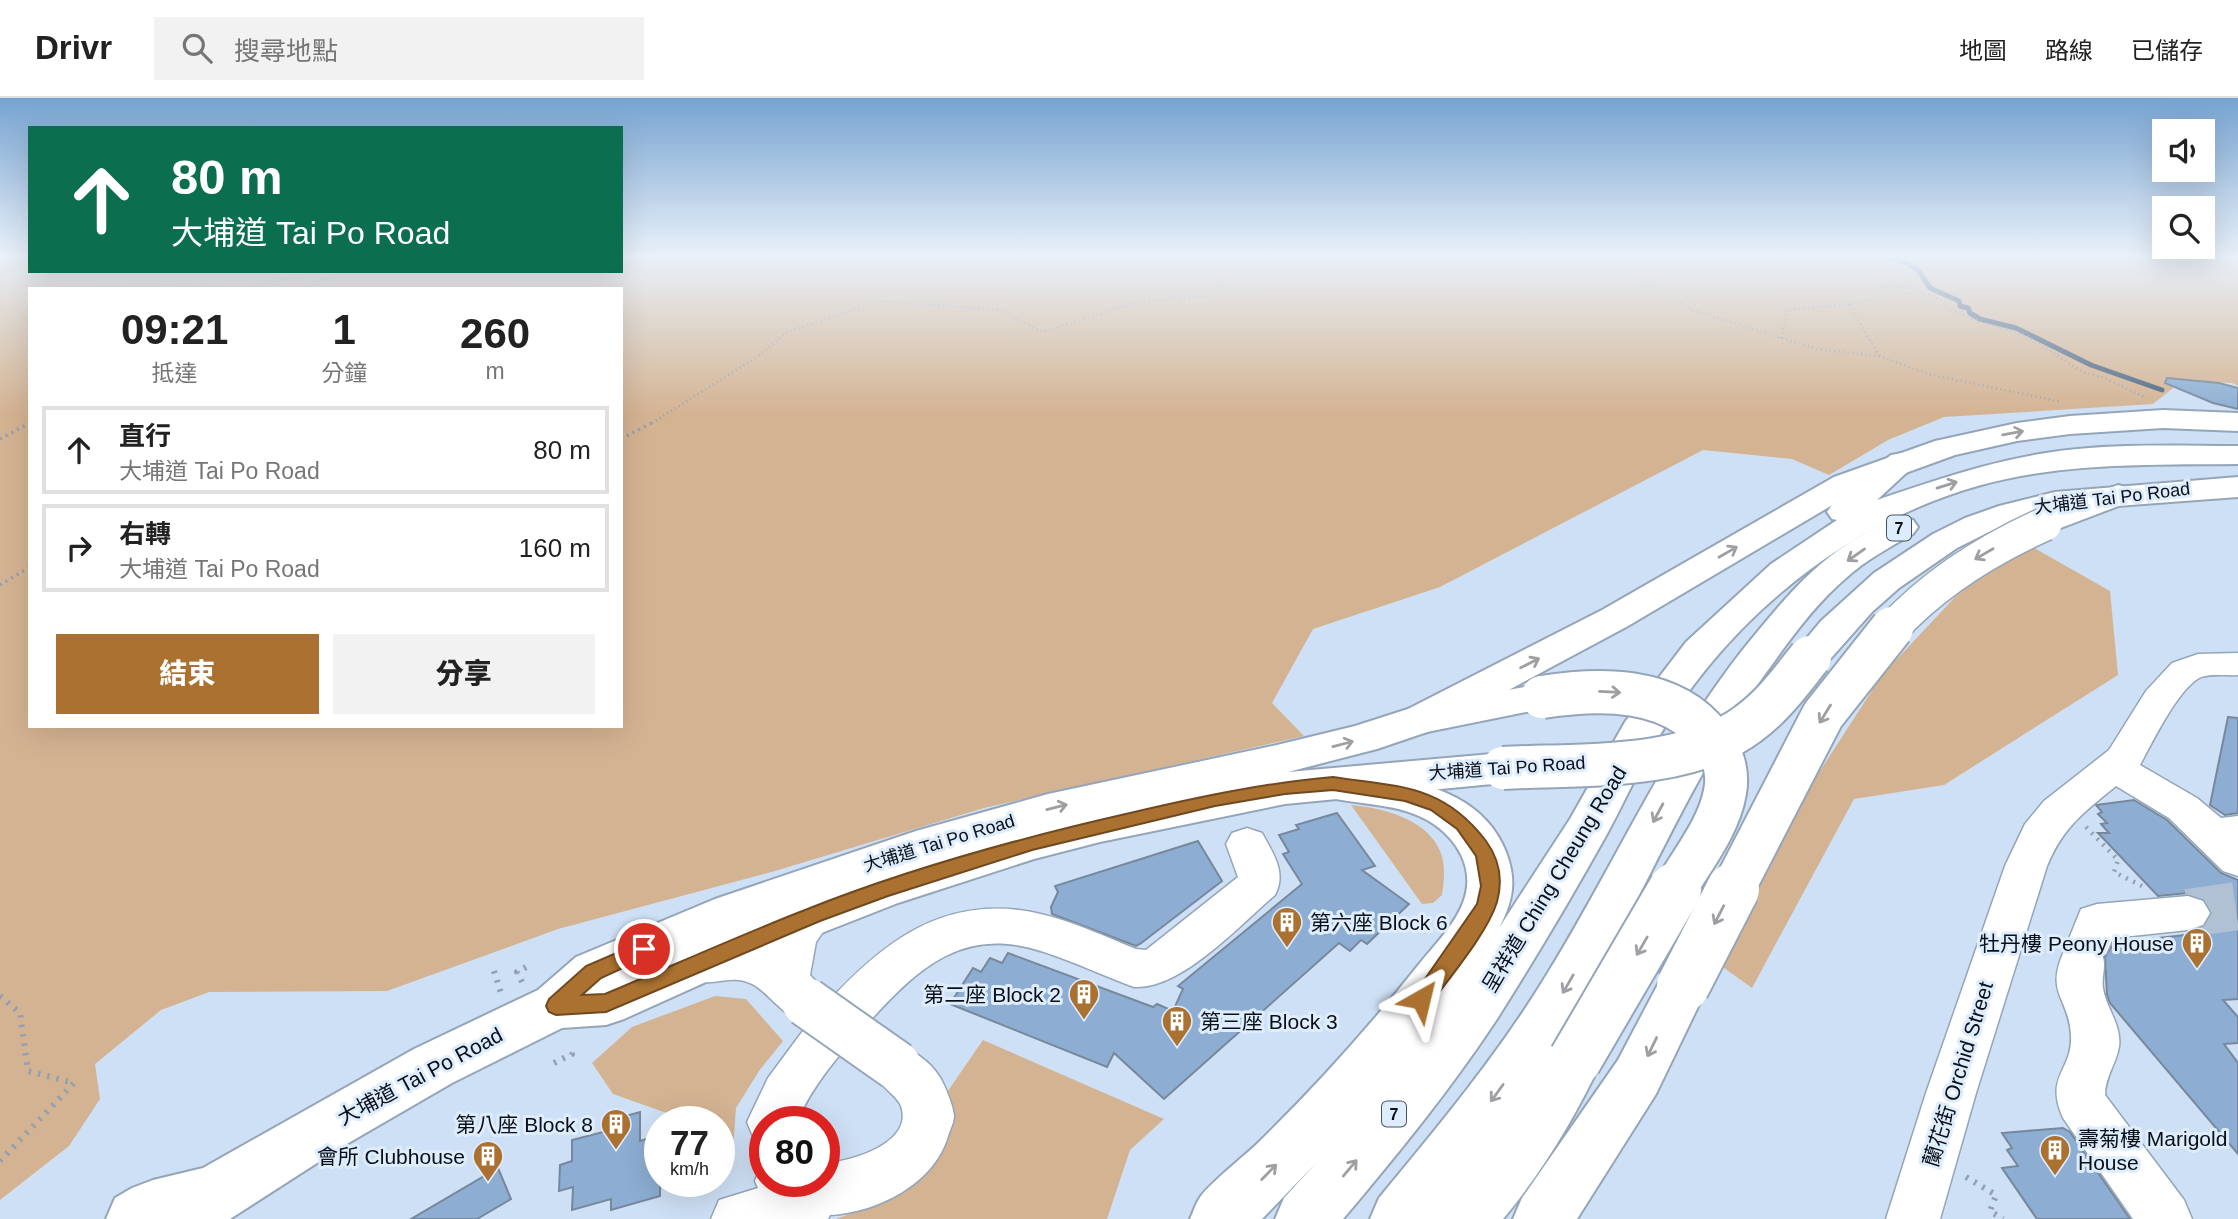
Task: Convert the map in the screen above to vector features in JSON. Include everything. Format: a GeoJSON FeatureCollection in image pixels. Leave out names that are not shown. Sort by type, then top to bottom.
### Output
{"type":"FeatureCollection","features":[{"type":"Feature","properties":{"kind":"main road","name":"大埔道 Tai Po Road"},"geometry":{"type":"LineString","coordinates":[[136,1219],[153,1209],[201,1206],[379,1095],[554,1019],[606,1003],[813,915],[1031,843],[1147,814],[1254,779],[1351,741],[1422,719],[1604,624],[1845,484],[1902,463],[1982,439],[2062,426],[2163,419],[2238,422]]}},
{"type":"Feature","properties":{"kind":"main road","name":"7"},"geometry":{"type":"LineString","coordinates":[[1804,554],[1898,503],[1944,485],[2003,470],[2089,457],[2238,455]]}},
{"type":"Feature","properties":{"kind":"main road"},"geometry":{"type":"LineString","coordinates":[[1804,554],[1824,531],[1902,463]]}},
{"type":"Feature","properties":{"kind":"main road","name":"7"},"geometry":{"type":"LineString","coordinates":[[1400,1219],[1471,1129],[1536,1038],[1578,967],[1690,753],[1743,671],[1794,609],[1835,569],[1861,550],[1910,522],[1998,492],[2050,481],[2137,471],[2238,470]]}},
{"type":"Feature","properties":{"kind":"main road","name":"大埔道 Tai Po Road"},"geometry":{"type":"LineString","coordinates":[[554,1019],[594,972],[669,938],[811,884],[932,843],[1048,810],[1254,779],[1333,784],[1394,776],[1646,758],[1708,744],[1735,733],[1755,718],[1861,599],[1917,556],[1945,540],[1999,517],[2038,505],[2165,490],[2238,487]]}},
{"type":"Feature","properties":{"kind":"main road"},"geometry":{"type":"LineString","coordinates":[[1543,1219],[1637,1077],[1824,715],[1848,680],[1904,615],[1945,578],[1984,553],[2045,524],[2118,495]]}},
{"type":"Feature","properties":{"kind":"main road","name":"呈祥道 Ching Cheung Road"},"geometry":{"type":"LineString","coordinates":[[1306,1219],[1378,1134],[1478,1004],[1586,831],[1640,732],[1700,651],[1759,592],[1804,554]]}},
{"type":"Feature","properties":{"kind":"main road"},"geometry":{"type":"LineString","coordinates":[[1422,719],[1583,691],[1618,692],[1667,705],[1690,718],[1720,747],[1727,768],[1727,792],[1718,816],[1543,1116],[1493,1186],[1462,1219]]}},
{"type":"Feature","properties":{"kind":"main road"},"geometry":{"type":"LineString","coordinates":[[1220,1219],[1271,1170],[1365,1070],[1445,968],[1486,905],[1491,886],[1485,854],[1463,825],[1438,806],[1415,797],[1333,784]]}},
{"type":"Feature","properties":{"kind":"street","name":"蘭花街 Orchid Street"},"geometry":{"type":"LineString","coordinates":[[1913,1219],[1951,1093],[2039,835],[2058,811],[2115,768],[2130,753],[2160,700],[2185,671],[2198,665],[2238,664]]}},
{"type":"Feature","properties":{"kind":"street"},"geometry":{"type":"LineString","coordinates":[[2115,768],[2183,808],[2230,841]]}},
{"type":"Feature","properties":{"kind":"street"},"geometry":{"type":"LineString","coordinates":[[780,1106],[825,1038],[889,968],[911,952],[935,939],[961,931],[1014,927],[1040,932],[1134,968],[1149,970],[1165,962],[1260,883],[1259,871],[1247,844]]}},
{"type":"Feature","properties":{"kind":"street"},"geometry":{"type":"LineString","coordinates":[[2165,1219],[2081,1102],[2078,1085],[2095,1044],[2092,1023],[2078,990],[2077,975],[2097,922],[2188,913]]}},
{"type":"Feature","properties":{"kind":"street"},"geometry":{"type":"LineString","coordinates":[[796,991],[791,946],[799,928],[813,915]]}},
{"type":"Feature","properties":{"kind":"street"},"geometry":{"type":"LineString","coordinates":[[694,964],[716,959],[757,966],[796,991],[911,1076],[922,1090],[928,1106],[929,1125],[925,1144],[899,1181],[862,1202],[843,1205],[816,1197]]}},
{"type":"Feature","properties":{"kind":"street"},"geometry":{"type":"LineString","coordinates":[[738,1219],[783,1197]]}},
{"type":"Feature","properties":{"kind":"path"},"geometry":{"type":"LineString","coordinates":[[623,438],[757,357],[787,332],[852,309]]}},
{"type":"Feature","properties":{"kind":"path"},"geometry":{"type":"LineString","coordinates":[[993,309],[1001,310],[1042,332],[1115,309]]}},
{"type":"Feature","properties":{"kind":"path"},"geometry":{"type":"LineString","coordinates":[[1691,309],[1817,349],[1879,356],[1928,374],[2064,402]]}},
{"type":"Feature","properties":{"kind":"path"},"geometry":{"type":"LineString","coordinates":[[1781,338],[1787,310],[1794,309]]}},
{"type":"Feature","properties":{"kind":"path"},"geometry":{"type":"LineString","coordinates":[[1852,309],[1879,356]]}},
{"type":"Feature","properties":{"kind":"path"},"geometry":{"type":"LineString","coordinates":[[1950,309],[2027,336],[2083,372],[2105,378],[2146,397]]}},
{"type":"Feature","properties":{"kind":"path"},"geometry":{"type":"LineString","coordinates":[[0,439],[28,424]]}},
{"type":"Feature","properties":{"kind":"path"},"geometry":{"type":"LineString","coordinates":[[0,585],[28,568]]}},
{"type":"Feature","properties":{"kind":"path"},"geometry":{"type":"LineString","coordinates":[[2089,829],[2118,860],[2114,872],[2136,883]]}},
{"type":"Feature","properties":{"kind":"path"},"geometry":{"type":"LineString","coordinates":[[494,971],[502,995]]}},
{"type":"Feature","properties":{"kind":"path"},"geometry":{"type":"LineString","coordinates":[[0,996],[20,1013],[28,1071],[74,1083],[0,1161]]}},
{"type":"Feature","properties":{"kind":"path"},"geometry":{"type":"LineString","coordinates":[[554,1019],[554,1063]]}},
{"type":"Feature","properties":{"kind":"path"},"geometry":{"type":"LineString","coordinates":[[1969,1178],[1996,1195],[1990,1211],[2003,1219]]}},
{"type":"Feature","properties":{"kind":"shaded area"},"geometry":{"type":"Polygon","coordinates":[[[0,309],[28,309],[28,728],[623,728],[623,309],[2238,309],[2238,386],[2232,383],[2182,381],[2153,404],[1944,417],[1888,440],[1829,475],[1792,459],[1703,450],[1440,587],[1313,629],[1272,703],[1304,736],[984,808],[775,871],[558,929],[387,991],[209,992],[161,1010],[95,1064],[100,1099],[69,1146],[0,1200],[0,309]]]}},
{"type":"Feature","properties":{"kind":"shaded area"},"geometry":{"type":"Polygon","coordinates":[[[2027,544],[2110,591],[2118,675],[1944,785],[1854,799],[1752,988],[1713,960],[1796,808],[1882,675],[1957,595],[2027,544]]]}},
{"type":"Feature","properties":{"kind":"shaded area"},"geometry":{"type":"Polygon","coordinates":[[[1351,805],[1390,812],[1415,823],[1425,831],[1434,840],[1442,856],[1442,895],[1433,903],[1422,904],[1351,805]]]}},
{"type":"Feature","properties":{"kind":"shaded area"},"geometry":{"type":"Polygon","coordinates":[[[715,996],[746,999],[783,1041],[759,1071],[736,1108],[735,1121],[735,1106],[647,1106],[613,1094],[592,1063],[632,1027],[715,996]]]}},
{"type":"Feature","properties":{"kind":"shaded area"},"geometry":{"type":"Polygon","coordinates":[[[983,1040],[1164,1119],[1130,1150],[1107,1219],[836,1219],[868,1207],[983,1040]]]}},
{"type":"Feature","properties":{"kind":"building"},"geometry":{"type":"Polygon","coordinates":[[[2167,378],[2219,383],[2238,388],[2238,409],[2213,403],[2165,383],[2167,378]]]}},
{"type":"Feature","properties":{"kind":"building"},"geometry":{"type":"Polygon","coordinates":[[[2228,717],[2238,718],[2238,813],[2225,815],[2210,805],[2228,717]]]}},
{"type":"Feature","properties":{"kind":"building","name":"牡丹樓 Peony House"},"geometry":{"type":"Polygon","coordinates":[[[2134,800],[2167,820],[2221,873],[2238,880],[2238,999],[2223,1000],[2238,1017],[2238,1043],[2224,1044],[2238,1063],[2238,1154],[2110,1003],[2107,995],[2105,957],[2114,943],[2194,934],[2192,932],[2205,926],[2212,914],[2204,899],[2188,893],[2158,896],[2098,833],[2109,833],[2101,824],[2107,823],[2098,814],[2102,812],[2096,805],[2134,800]]]}},
{"type":"Feature","properties":{"kind":"building"},"geometry":{"type":"Polygon","coordinates":[[[1337,813],[1375,866],[1362,870],[1409,904],[1367,944],[1361,940],[1350,951],[1339,943],[1164,1099],[1114,1053],[1107,1067],[950,1004],[973,968],[981,972],[990,958],[1002,963],[1008,953],[1153,1007],[1157,1004],[1173,1011],[1183,989],[1178,986],[1302,884],[1283,854],[1289,852],[1279,835],[1299,829],[1296,825],[1337,813]]]}},
{"type":"Feature","properties":{"kind":"building"},"geometry":{"type":"Polygon","coordinates":[[[1198,841],[1222,881],[1136,946],[1052,914],[1051,907],[1058,892],[1055,886],[1198,841]]]}},
{"type":"Feature","properties":{"kind":"building","name":"第八座 Block 8"},"geometry":{"type":"Polygon","coordinates":[[[640,1112],[640,1141],[644,1140],[644,1197],[656,1197],[611,1210],[611,1199],[572,1210],[573,1187],[559,1191],[560,1165],[572,1161],[572,1140],[611,1130],[611,1120],[640,1112]]]}},
{"type":"Feature","properties":{"kind":"building","name":"壽菊樓 Marigold House"},"geometry":{"type":"Polygon","coordinates":[[[2063,1128],[2070,1132],[2130,1219],[2037,1219],[2002,1168],[2018,1166],[2007,1150],[2012,1148],[2002,1133],[2063,1128]]]}},
{"type":"Feature","properties":{"kind":"building","name":"會所 Clubhouse"},"geometry":{"type":"Polygon","coordinates":[[[498,1168],[511,1199],[477,1219],[411,1219],[498,1168]]]}},
{"type":"Feature","properties":{"kind":"waterway"},"geometry":{"type":"LineString","coordinates":[[1969,309],[1980,319],[2016,328],[2091,365],[2162,390]]}},
{"type":"Feature","properties":{"kind":"tunnel"},"geometry":{"type":"LineString","coordinates":[[2188,913],[2238,906]]}},
{"type":"Feature","properties":{"kind":"place","name":"第六座 Block 6"},"geometry":{"type":"Point","coordinates":[1287,949]}},
{"type":"Feature","properties":{"kind":"place","name":"牡丹樓 Peony House"},"geometry":{"type":"Point","coordinates":[2197,970]}},
{"type":"Feature","properties":{"kind":"place","name":"第二座 Block 2"},"geometry":{"type":"Point","coordinates":[1084,1021]}},
{"type":"Feature","properties":{"kind":"place","name":"第三座 Block 3"},"geometry":{"type":"Point","coordinates":[1177,1048]}},
{"type":"Feature","properties":{"kind":"place","name":"第八座 Block 8"},"geometry":{"type":"Point","coordinates":[616,1151]}},
{"type":"Feature","properties":{"kind":"place","name":"壽菊樓 Marigold House"},"geometry":{"type":"Point","coordinates":[2055,1177]}},
{"type":"Feature","properties":{"kind":"place","name":"會所 Clubhouse"},"geometry":{"type":"Point","coordinates":[488,1183]}},
{"type":"Feature","properties":{"kind":"route"},"geometry":{"type":"LineString","coordinates":[[644,949],[594,972],[556,1006],[606,1003],[813,915],[1031,843],[1215,800],[1285,788],[1333,784],[1393,791],[1423,799],[1438,806],[1463,825],[1475,837],[1485,854],[1491,886],[1486,905],[1476,924],[1421,999]]}}]}
